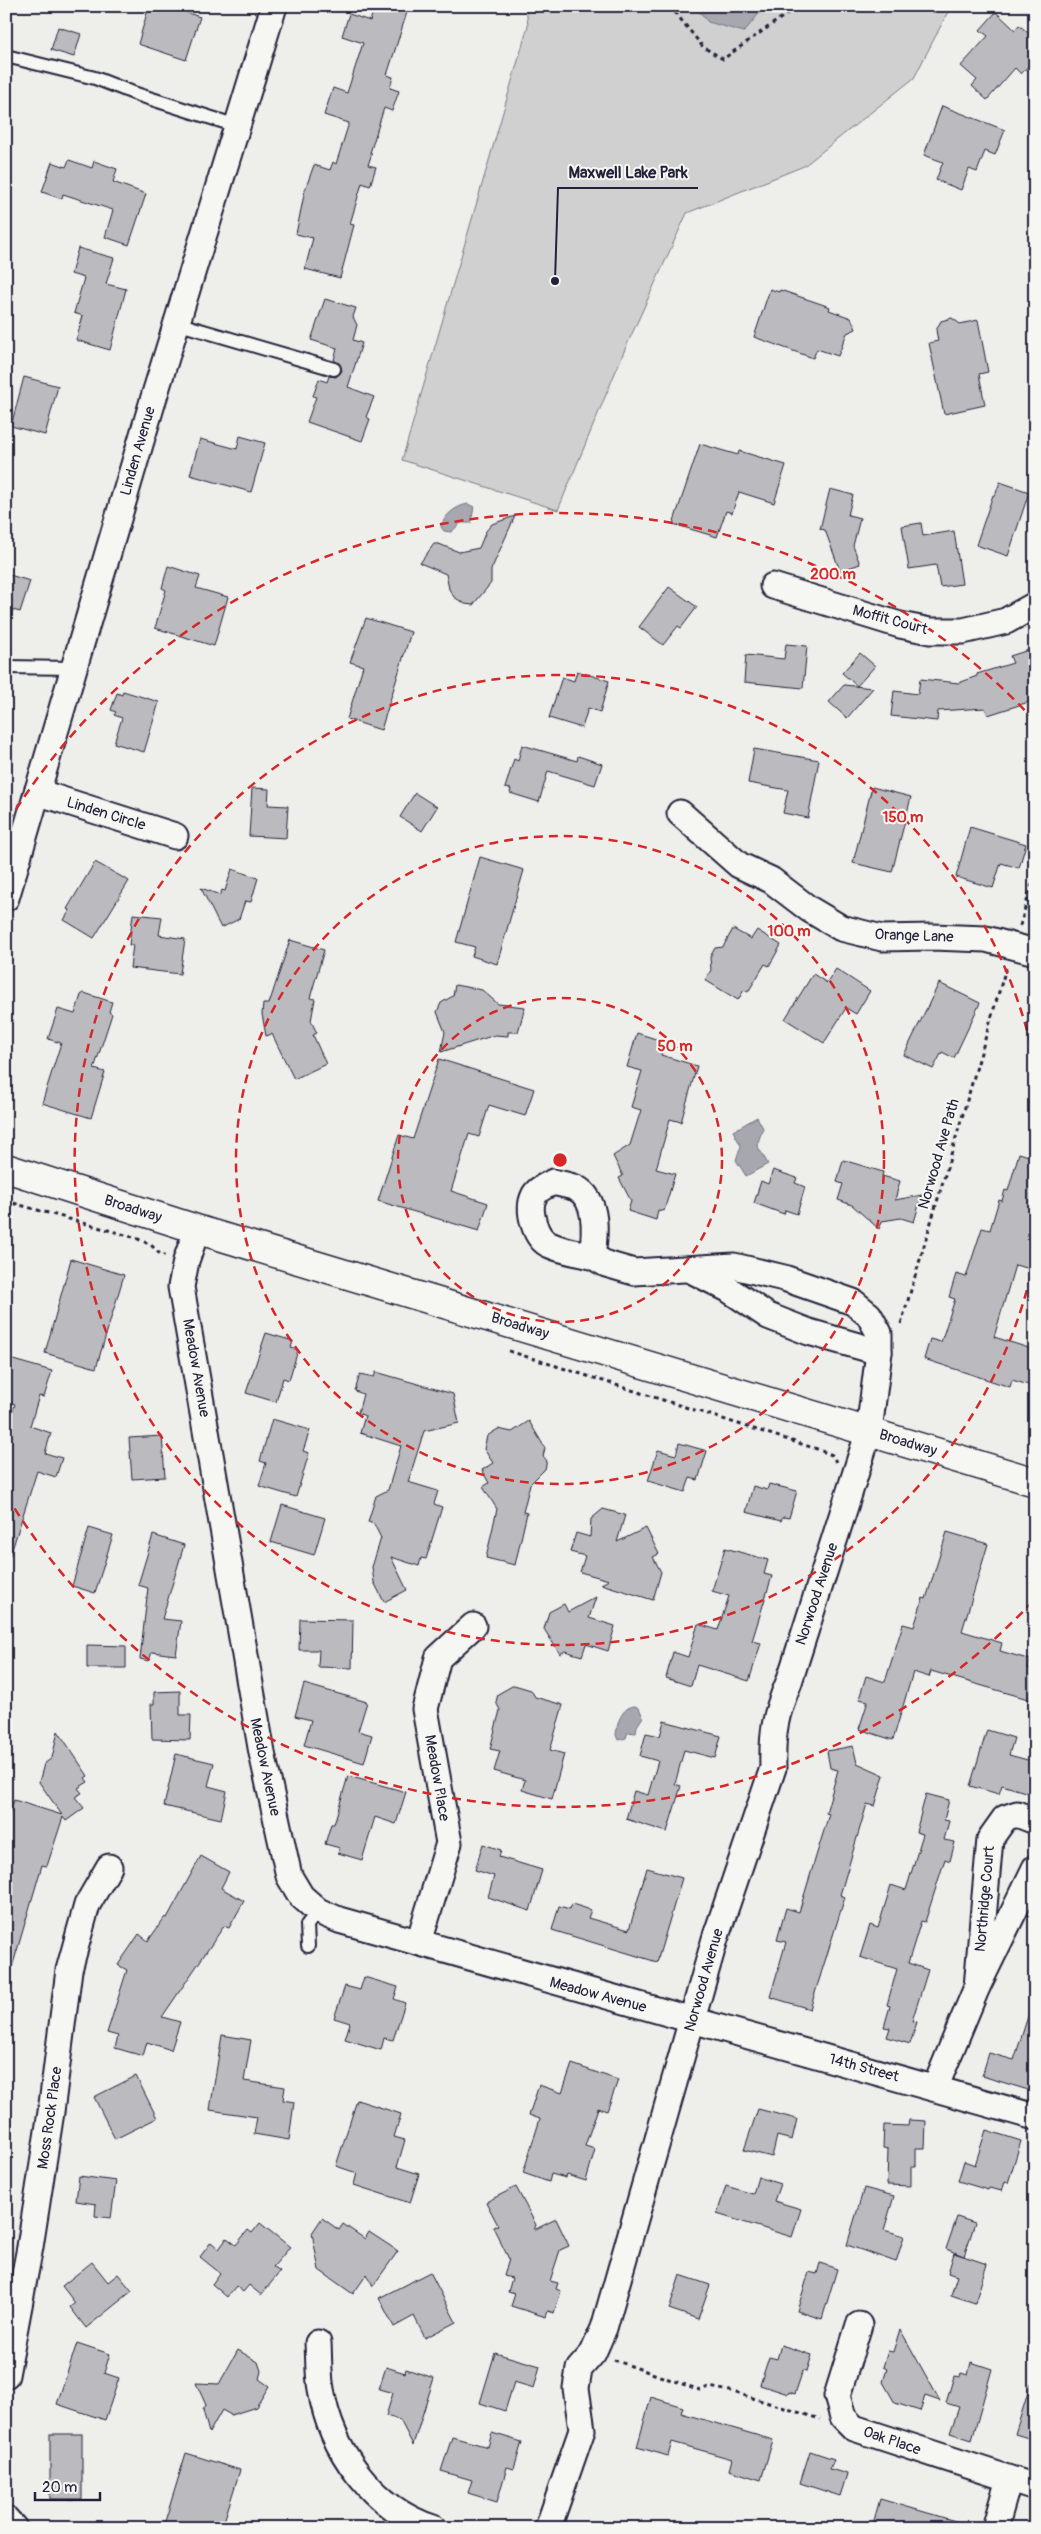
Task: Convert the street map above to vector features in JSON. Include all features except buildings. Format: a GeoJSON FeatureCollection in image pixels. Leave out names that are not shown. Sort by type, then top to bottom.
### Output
{"type":"FeatureCollection","features":[{"type":"Feature","properties":{"kind":"main road","name":"Broadway"},"geometry":{"type":"LineString","coordinates":[[6,1168],[196,1229],[1035,1482]]}},
{"type":"Feature","properties":{"kind":"street","name":"Linden Avenue"},"geometry":{"type":"LineString","coordinates":[[6,898],[176,323],[274,6]]}},
{"type":"Feature","properties":{"kind":"street","name":"Moffit Court"},"geometry":{"type":"LineString","coordinates":[[772,586],[900,625],[930,631],[963,631],[1006,621],[1035,606]]}},
{"type":"Feature","properties":{"kind":"street","name":"Linden Circle"},"geometry":{"type":"LineString","coordinates":[[37,792],[175,836]]}},
{"type":"Feature","properties":{"kind":"street","name":"Orange Lane"},"geometry":{"type":"LineString","coordinates":[[680,813],[739,865],[771,880],[808,909],[841,928],[882,938],[986,939],[1035,952]]}},
{"type":"Feature","properties":{"kind":"street","name":"Meadow Avenue"},"geometry":{"type":"LineString","coordinates":[[196,1229],[181,1287],[262,1753],[289,1876],[301,1896],[318,1911],[339,1920],[692,2020]]}},
{"type":"Feature","properties":{"kind":"street","name":"Norwood Avenue"},"geometry":{"type":"LineString","coordinates":[[548,2528],[582,2430],[576,2388],[579,2369],[593,2353],[604,2328],[714,1939],[773,1768],[772,1739],[776,1713],[789,1682],[869,1431],[879,1352],[879,1333],[869,1315],[853,1302],[784,1278],[734,1266],[634,1272],[606,1264],[592,1256]]}},
{"type":"Feature","properties":{"kind":"street"},"geometry":{"type":"LineString","coordinates":[[691,1270],[728,1289],[768,1316],[810,1332],[879,1352]]}},
{"type":"Feature","properties":{"kind":"street","name":"Meadow Place"},"geometry":{"type":"LineString","coordinates":[[419,1942],[449,1843],[425,1709],[438,1658],[473,1626]]}},
{"type":"Feature","properties":{"kind":"street","name":"Northridge Court"},"geometry":{"type":"LineString","coordinates":[[977,1987],[990,1839],[1005,1818],[1017,1814],[1035,1822]]}},
{"type":"Feature","properties":{"kind":"street","name":"Moss Rock Place"},"geometry":{"type":"LineString","coordinates":[[6,2375],[30,2248],[51,2112],[69,1970],[87,1905],[109,1867]]}},
{"type":"Feature","properties":{"kind":"street","name":"Northridge Court"},"geometry":{"type":"LineString","coordinates":[[935,2088],[977,1987],[1035,1868]]}},
{"type":"Feature","properties":{"kind":"street","name":"14th Street"},"geometry":{"type":"LineString","coordinates":[[692,2020],[1035,2117]]}},
{"type":"Feature","properties":{"kind":"street"},"geometry":{"type":"LineString","coordinates":[[843,2416],[837,2396],[858,2325]]}},
{"type":"Feature","properties":{"kind":"street"},"geometry":{"type":"LineString","coordinates":[[318,2343],[322,2397],[328,2422],[345,2456],[366,2484],[393,2507],[433,2528]]}},
{"type":"Feature","properties":{"kind":"street","name":"Oak Place"},"geometry":{"type":"LineString","coordinates":[[843,2416],[854,2428],[1035,2487]]}},
{"type":"Feature","properties":{"kind":"street"},"geometry":{"type":"LineString","coordinates":[[995,2528],[1009,2479]]}},
{"type":"Feature","properties":{"kind":"street"},"geometry":{"type":"LineString","coordinates":[[6,2518],[14,2528]]}},
{"type":"Feature","properties":{"kind":"lane"},"geometry":{"type":"LineString","coordinates":[[6,56],[95,78],[136,94],[237,126]]}},
{"type":"Feature","properties":{"kind":"lane"},"geometry":{"type":"LineString","coordinates":[[176,323],[334,369]]}},
{"type":"Feature","properties":{"kind":"lane"},"geometry":{"type":"LineString","coordinates":[[6,667],[73,668]]}},
{"type":"Feature","properties":{"kind":"lane"},"geometry":{"type":"LineString","coordinates":[[308,1946],[307,1925],[318,1911]]}},
{"type":"Feature","properties":{"kind":"path"},"geometry":{"type":"LineString","coordinates":[[670,6],[703,47],[722,59],[798,6]]}},
{"type":"Feature","properties":{"kind":"path"},"geometry":{"type":"LineString","coordinates":[[1019,928],[1035,873]]}},
{"type":"Feature","properties":{"kind":"path","name":"Norwood Ave Path"},"geometry":{"type":"LineString","coordinates":[[900,1332],[1008,960]]}},
{"type":"Feature","properties":{"kind":"path"},"geometry":{"type":"LineString","coordinates":[[6,1201],[136,1238],[152,1245],[160,1254],[187,1258]]}},
{"type":"Feature","properties":{"kind":"path"},"geometry":{"type":"LineString","coordinates":[[502,1349],[817,1449],[832,1455],[839,1466]]}},
{"type":"Feature","properties":{"kind":"path"},"geometry":{"type":"LineString","coordinates":[[593,2353],[700,2390],[709,2387],[730,2391],[816,2419],[843,2416]]}},
{"type":"Feature","properties":{"kind":"shaded area"},"geometry":{"type":"Polygon","coordinates":[[[526,6],[951,6],[914,78],[804,166],[687,213],[625,349],[558,510],[402,460],[528,26],[526,6]]]}},
{"type":"Feature","properties":{"kind":"shaded area"},"geometry":{"type":"Polygon","coordinates":[[[695,6],[765,6],[744,32],[708,22],[695,6]]]}},
{"type":"Feature","properties":{"kind":"shaded area"},"geometry":{"type":"Polygon","coordinates":[[[468,504],[474,507],[471,523],[461,523],[451,532],[444,531],[441,527],[448,515],[455,509],[468,504]]]}},
{"type":"Feature","properties":{"kind":"shaded area"},"geometry":{"type":"Polygon","coordinates":[[[757,1117],[763,1128],[757,1145],[768,1164],[746,1176],[736,1160],[741,1146],[733,1131],[757,1117]]]}},
{"type":"Feature","properties":{"kind":"shaded area"},"geometry":{"type":"Polygon","coordinates":[[[635,1706],[639,1708],[643,1717],[637,1726],[636,1733],[628,1732],[626,1738],[618,1740],[616,1735],[617,1726],[623,1713],[626,1709],[635,1706]]]}},
{"type":"Feature","properties":{"kind":"place","name":"Maxwell Lake Park"},"geometry":{"type":"Point","coordinates":[555,281]}}]}
